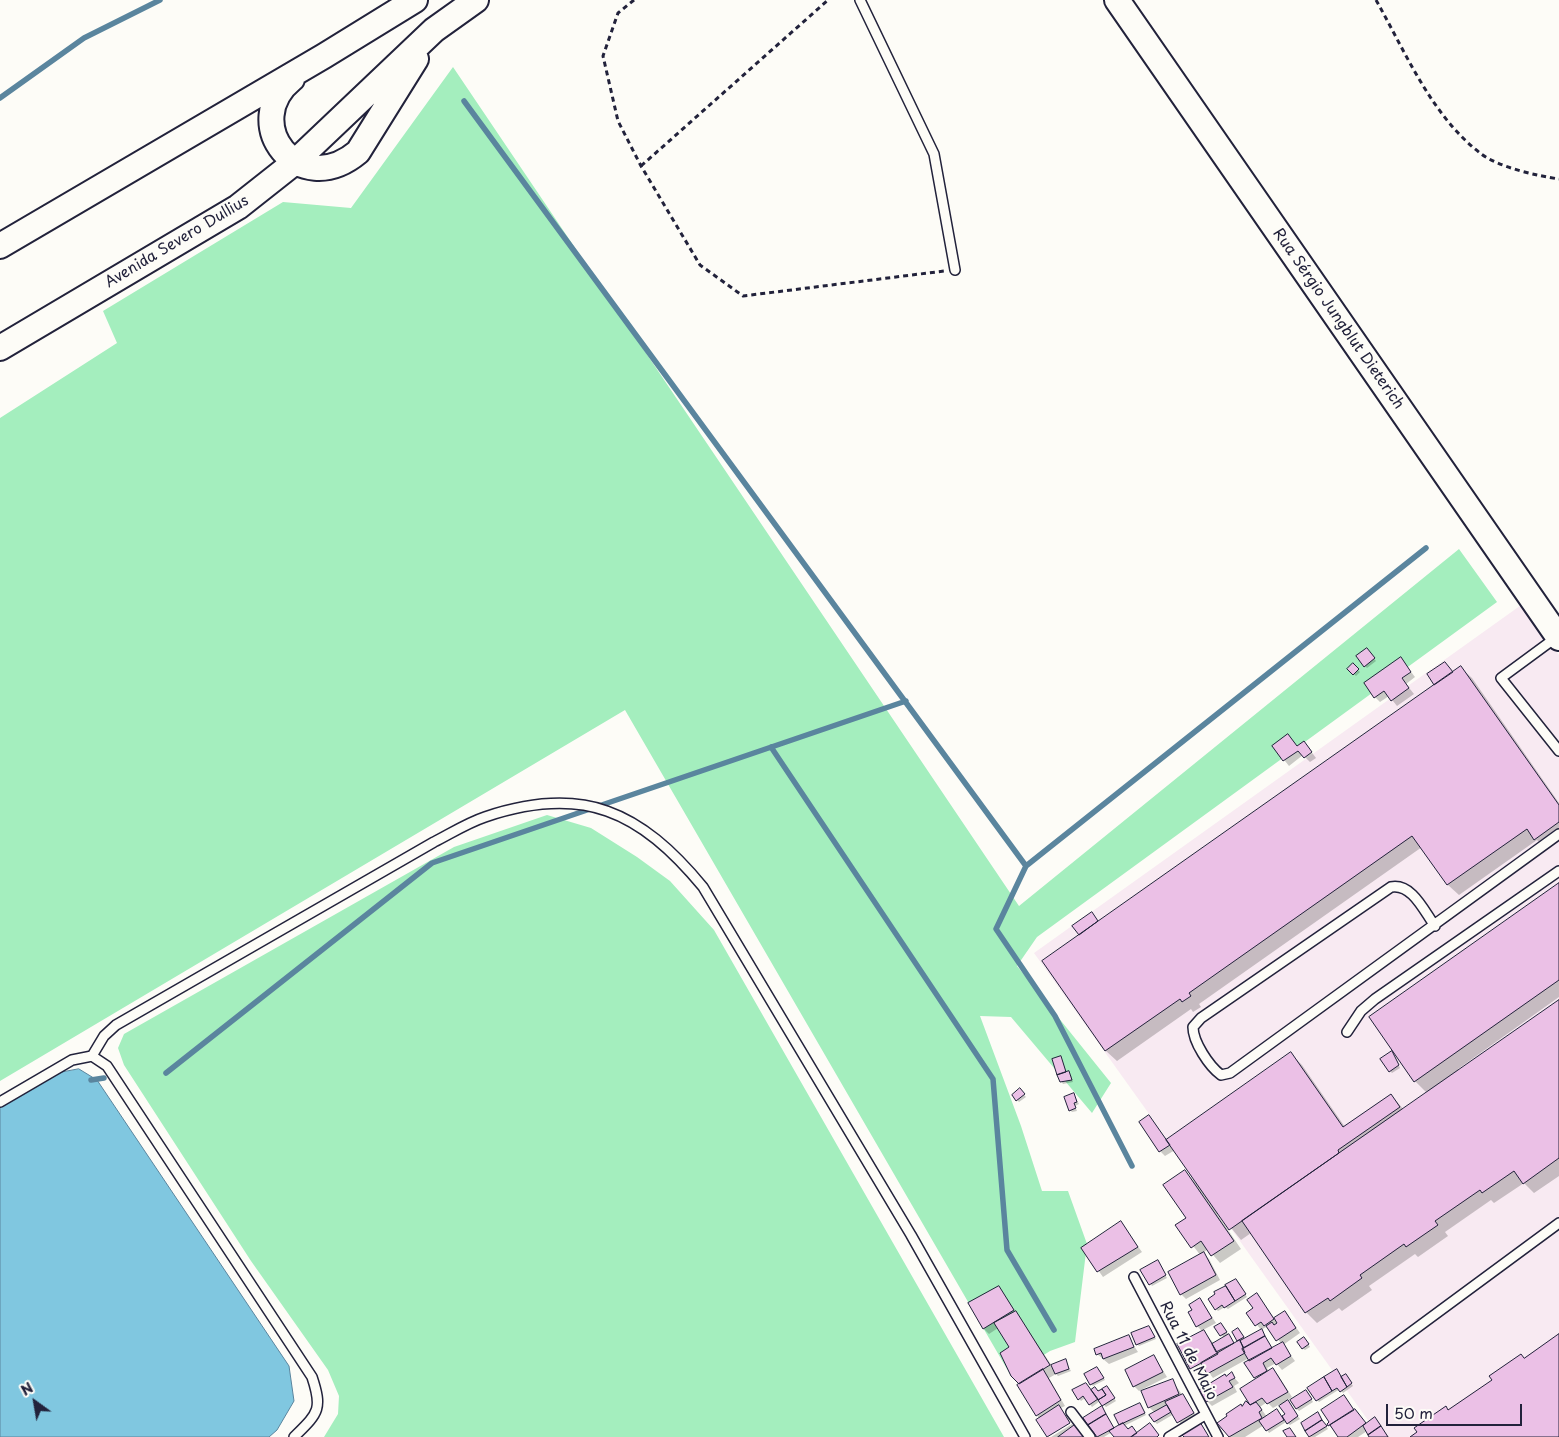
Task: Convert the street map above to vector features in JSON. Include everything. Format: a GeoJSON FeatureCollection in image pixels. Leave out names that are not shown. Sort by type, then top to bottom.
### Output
{"type":"FeatureCollection","features":[{"type":"Feature","properties":{"kind":"main road"},"geometry":{"type":"LineString","coordinates":[[0,246],[324,56],[415,0]]}},
{"type":"Feature","properties":{"kind":"main road","name":"Avenida Severo Dullius"},"geometry":{"type":"LineString","coordinates":[[0,348],[238,207],[295,162],[434,30],[476,0]]}},
{"type":"Feature","properties":{"kind":"main road","name":"Rua Sérgio Jungblut Dieterich"},"geometry":{"type":"LineString","coordinates":[[1117,0],[1558,637]]}},
{"type":"Feature","properties":{"kind":"main road"},"geometry":{"type":"LineString","coordinates":[[324,56],[290,81],[279,93],[272,108],[272,124],[276,140],[285,154],[295,162],[314,168],[330,168],[346,162],[358,152],[434,30]]}},
{"type":"Feature","properties":{"kind":"lane"},"geometry":{"type":"LineString","coordinates":[[860,0],[934,154],[955,270]]}},
{"type":"Feature","properties":{"kind":"lane"},"geometry":{"type":"LineString","coordinates":[[1558,637],[1501,678],[1559,751]]}},
{"type":"Feature","properties":{"kind":"lane"},"geometry":{"type":"LineString","coordinates":[[92,1056],[104,1036],[116,1025],[434,842],[484,817],[534,804],[575,802],[623,816],[654,836],[680,860],[703,887],[911,1235],[1026,1437]]}},
{"type":"Feature","properties":{"kind":"lane"},"geometry":{"type":"LineString","coordinates":[[1435,926],[1409,890],[1400,885],[1391,887],[1201,1018],[1193,1027],[1193,1035],[1214,1070],[1221,1075],[1230,1073],[1435,926],[1559,834]]}},
{"type":"Feature","properties":{"kind":"lane"},"geometry":{"type":"LineString","coordinates":[[1347,1032],[1361,1011],[1375,999],[1559,872]]}},
{"type":"Feature","properties":{"kind":"lane"},"geometry":{"type":"LineString","coordinates":[[0,1102],[72,1060],[92,1056],[107,1066],[312,1377],[320,1400],[312,1420],[294,1437]]}},
{"type":"Feature","properties":{"kind":"lane"},"geometry":{"type":"LineString","coordinates":[[1376,1358],[1559,1223]]}},
{"type":"Feature","properties":{"kind":"lane","name":"Rua 11 de Maio"},"geometry":{"type":"LineString","coordinates":[[1134,1277],[1218,1437]]}},
{"type":"Feature","properties":{"kind":"lane"},"geometry":{"type":"LineString","coordinates":[[1071,1412],[1090,1437]]}},
{"type":"Feature","properties":{"kind":"lane"},"geometry":{"type":"LineString","coordinates":[[1169,1437],[1205,1414]]}},
{"type":"Feature","properties":{"kind":"path"},"geometry":{"type":"LineString","coordinates":[[634,0],[618,13],[603,56],[618,121],[641,166],[700,266],[743,296],[955,270]]}},
{"type":"Feature","properties":{"kind":"path"},"geometry":{"type":"LineString","coordinates":[[641,166],[828,0]]}},
{"type":"Feature","properties":{"kind":"path"},"geometry":{"type":"LineString","coordinates":[[1376,0],[1442,116],[1448,122],[1481,154],[1532,176],[1559,179]]}},
{"type":"Feature","properties":{"kind":"shaded area"},"geometry":{"type":"Polygon","coordinates":[[[1524,603],[1559,655],[1559,1437],[1380,1437],[1034,953],[1524,603]]]}},
{"type":"Feature","properties":{"kind":"green space"},"geometry":{"type":"Polygon","coordinates":[[[453,67],[1019,906],[1459,549],[1497,602],[1037,937],[1017,966],[1111,1083],[1092,1113],[1011,1017],[980,1016],[1021,1126],[1042,1191],[1068,1191],[1087,1244],[1075,1342],[1050,1351],[1011,1376],[625,710],[0,1081],[0,418],[117,343],[103,311],[283,202],[351,208],[453,67]]]}},
{"type":"Feature","properties":{"kind":"green space"},"geometry":{"type":"Polygon","coordinates":[[[547,815],[591,828],[637,857],[670,881],[714,930],[1004,1437],[324,1437],[338,1414],[339,1396],[328,1370],[251,1261],[124,1065],[118,1048],[124,1034],[454,847],[547,815]]]}},
{"type":"Feature","properties":{"kind":"water"},"geometry":{"type":"Polygon","coordinates":[[[79,1069],[97,1080],[289,1366],[294,1401],[277,1430],[269,1437],[0,1437],[0,1107],[57,1073],[79,1069]]]}},
{"type":"Feature","properties":{"kind":"building"},"geometry":{"type":"Polygon","coordinates":[[[1367,648],[1375,658],[1364,667],[1356,656],[1367,648]]]}},
{"type":"Feature","properties":{"kind":"building"},"geometry":{"type":"Polygon","coordinates":[[[1401,657],[1411,672],[1402,678],[1409,688],[1391,701],[1384,691],[1374,698],[1364,683],[1401,657]]]}},
{"type":"Feature","properties":{"kind":"building"},"geometry":{"type":"Polygon","coordinates":[[[1445,662],[1453,672],[1434,685],[1427,674],[1445,662]]]}},
{"type":"Feature","properties":{"kind":"building"},"geometry":{"type":"Polygon","coordinates":[[[1353,663],[1359,669],[1353,675],[1347,669],[1353,663]]]}},
{"type":"Feature","properties":{"kind":"building"},"geometry":{"type":"Polygon","coordinates":[[[1461,666],[1559,805],[1559,822],[1534,840],[1527,829],[1447,885],[1412,836],[1189,993],[1191,996],[1182,1002],[1180,999],[1105,1051],[1042,961],[1461,666]]]}},
{"type":"Feature","properties":{"kind":"building"},"geometry":{"type":"Polygon","coordinates":[[[1288,734],[1297,746],[1304,741],[1312,752],[1304,758],[1298,751],[1283,761],[1272,746],[1288,734]]]}},
{"type":"Feature","properties":{"kind":"building"},"geometry":{"type":"Polygon","coordinates":[[[1559,883],[1559,980],[1414,1082],[1369,1017],[1559,883]]]}},
{"type":"Feature","properties":{"kind":"building"},"geometry":{"type":"Polygon","coordinates":[[[1092,912],[1098,921],[1079,935],[1072,926],[1092,912]]]}},
{"type":"Feature","properties":{"kind":"building"},"geometry":{"type":"Polygon","coordinates":[[[1559,1000],[1559,1158],[1523,1184],[1514,1171],[1482,1193],[1480,1190],[1435,1221],[1438,1225],[1406,1247],[1404,1244],[1360,1275],[1362,1278],[1330,1301],[1328,1298],[1305,1313],[1242,1221],[1559,1000]]]}},
{"type":"Feature","properties":{"kind":"building"},"geometry":{"type":"Polygon","coordinates":[[[1392,1051],[1399,1065],[1389,1072],[1380,1059],[1392,1051]]]}},
{"type":"Feature","properties":{"kind":"building"},"geometry":{"type":"Polygon","coordinates":[[[1291,1052],[1343,1127],[1391,1094],[1400,1107],[1338,1150],[1339,1153],[1229,1230],[1166,1140],[1291,1052]]]}},
{"type":"Feature","properties":{"kind":"building"},"geometry":{"type":"Polygon","coordinates":[[[1061,1056],[1066,1072],[1057,1075],[1052,1059],[1061,1056]]]}},
{"type":"Feature","properties":{"kind":"building"},"geometry":{"type":"Polygon","coordinates":[[[1069,1071],[1072,1080],[1060,1082],[1057,1075],[1069,1071]]]}},
{"type":"Feature","properties":{"kind":"building"},"geometry":{"type":"Polygon","coordinates":[[[1020,1088],[1025,1094],[1016,1101],[1012,1095],[1020,1088]]]}},
{"type":"Feature","properties":{"kind":"building"},"geometry":{"type":"Polygon","coordinates":[[[1074,1093],[1077,1102],[1074,1103],[1076,1108],[1069,1111],[1064,1097],[1074,1093]]]}},
{"type":"Feature","properties":{"kind":"building"},"geometry":{"type":"Polygon","coordinates":[[[1149,1115],[1170,1145],[1159,1152],[1139,1122],[1149,1115]]]}},
{"type":"Feature","properties":{"kind":"building"},"geometry":{"type":"Polygon","coordinates":[[[1185,1170],[1234,1241],[1211,1256],[1201,1241],[1191,1248],[1175,1225],[1186,1218],[1163,1185],[1185,1170]]]}},
{"type":"Feature","properties":{"kind":"building"},"geometry":{"type":"Polygon","coordinates":[[[1121,1221],[1138,1247],[1097,1272],[1081,1248],[1121,1221]]]}},
{"type":"Feature","properties":{"kind":"building"},"geometry":{"type":"Polygon","coordinates":[[[1204,1252],[1216,1275],[1180,1295],[1168,1272],[1204,1252]]]}},
{"type":"Feature","properties":{"kind":"building"},"geometry":{"type":"Polygon","coordinates":[[[1158,1260],[1166,1275],[1149,1285],[1140,1270],[1158,1260]]]}},
{"type":"Feature","properties":{"kind":"building"},"geometry":{"type":"Polygon","coordinates":[[[1236,1279],[1246,1294],[1235,1301],[1225,1285],[1236,1279]]]}},
{"type":"Feature","properties":{"kind":"building"},"geometry":{"type":"Polygon","coordinates":[[[999,1286],[1014,1310],[983,1329],[968,1303],[999,1286]]]}},
{"type":"Feature","properties":{"kind":"building"},"geometry":{"type":"Polygon","coordinates":[[[1226,1286],[1235,1301],[1224,1308],[1222,1305],[1215,1310],[1208,1299],[1215,1294],[1214,1292],[1226,1286]]]}},
{"type":"Feature","properties":{"kind":"building"},"geometry":{"type":"Polygon","coordinates":[[[1257,1293],[1274,1319],[1264,1326],[1261,1322],[1255,1326],[1246,1313],[1253,1308],[1247,1300],[1257,1293]]]}},
{"type":"Feature","properties":{"kind":"building"},"geometry":{"type":"Polygon","coordinates":[[[1200,1298],[1212,1318],[1196,1327],[1188,1312],[1192,1310],[1189,1305],[1200,1298]]]}},
{"type":"Feature","properties":{"kind":"building"},"geometry":{"type":"Polygon","coordinates":[[[1016,1311],[1050,1365],[1019,1384],[1011,1376],[1000,1353],[1009,1347],[994,1323],[1016,1311]]]}},
{"type":"Feature","properties":{"kind":"building"},"geometry":{"type":"Polygon","coordinates":[[[1285,1311],[1296,1328],[1276,1341],[1266,1326],[1272,1322],[1274,1325],[1277,1323],[1274,1318],[1285,1311]]]}},
{"type":"Feature","properties":{"kind":"building"},"geometry":{"type":"Polygon","coordinates":[[[1221,1323],[1227,1332],[1220,1336],[1214,1327],[1221,1323]]]}},
{"type":"Feature","properties":{"kind":"building"},"geometry":{"type":"Polygon","coordinates":[[[1149,1326],[1155,1337],[1136,1345],[1131,1333],[1149,1326]]]}},
{"type":"Feature","properties":{"kind":"building"},"geometry":{"type":"Polygon","coordinates":[[[1238,1328],[1244,1337],[1237,1341],[1232,1332],[1238,1328]]]}},
{"type":"Feature","properties":{"kind":"building"},"geometry":{"type":"Polygon","coordinates":[[[1262,1329],[1265,1336],[1244,1348],[1240,1341],[1262,1329]]]}},
{"type":"Feature","properties":{"kind":"building"},"geometry":{"type":"Polygon","coordinates":[[[1204,1330],[1218,1354],[1190,1369],[1177,1344],[1204,1330]]]}},
{"type":"Feature","properties":{"kind":"building"},"geometry":{"type":"Polygon","coordinates":[[[1229,1334],[1234,1343],[1216,1352],[1212,1344],[1229,1334]]]}},
{"type":"Feature","properties":{"kind":"building"},"geometry":{"type":"Polygon","coordinates":[[[1559,1334],[1559,1437],[1410,1437],[1417,1432],[1414,1428],[1446,1406],[1448,1410],[1492,1380],[1489,1376],[1521,1354],[1524,1358],[1559,1334]]]}},
{"type":"Feature","properties":{"kind":"building"},"geometry":{"type":"Polygon","coordinates":[[[1129,1335],[1134,1347],[1103,1359],[1101,1353],[1096,1355],[1094,1349],[1129,1335]]]}},
{"type":"Feature","properties":{"kind":"building"},"geometry":{"type":"Polygon","coordinates":[[[1265,1336],[1272,1348],[1249,1361],[1242,1349],[1265,1336]]]}},
{"type":"Feature","properties":{"kind":"building"},"geometry":{"type":"Polygon","coordinates":[[[1304,1337],[1309,1344],[1302,1349],[1297,1342],[1304,1337]]]}},
{"type":"Feature","properties":{"kind":"building"},"geometry":{"type":"Polygon","coordinates":[[[1240,1340],[1245,1353],[1207,1374],[1201,1363],[1240,1340]]]}},
{"type":"Feature","properties":{"kind":"building"},"geometry":{"type":"Polygon","coordinates":[[[1283,1342],[1291,1356],[1276,1365],[1271,1358],[1263,1363],[1267,1371],[1254,1378],[1244,1363],[1283,1342]]]}},
{"type":"Feature","properties":{"kind":"building"},"geometry":{"type":"Polygon","coordinates":[[[1154,1355],[1163,1372],[1133,1387],[1125,1370],[1154,1355]]]}},
{"type":"Feature","properties":{"kind":"building"},"geometry":{"type":"Polygon","coordinates":[[[1066,1359],[1069,1369],[1055,1374],[1051,1365],[1066,1359]]]}},
{"type":"Feature","properties":{"kind":"building"},"geometry":{"type":"Polygon","coordinates":[[[1097,1367],[1104,1378],[1090,1385],[1084,1374],[1097,1367]]]}},
{"type":"Feature","properties":{"kind":"building"},"geometry":{"type":"Polygon","coordinates":[[[1273,1368],[1288,1392],[1267,1404],[1262,1398],[1250,1405],[1240,1389],[1273,1368]]]}},
{"type":"Feature","properties":{"kind":"building"},"geometry":{"type":"Polygon","coordinates":[[[1043,1369],[1061,1400],[1036,1416],[1017,1385],[1043,1369]]]}},
{"type":"Feature","properties":{"kind":"building"},"geometry":{"type":"Polygon","coordinates":[[[1337,1369],[1347,1387],[1340,1392],[1337,1388],[1332,1391],[1324,1377],[1337,1369]]]}},
{"type":"Feature","properties":{"kind":"building"},"geometry":{"type":"Polygon","coordinates":[[[1232,1372],[1235,1378],[1229,1381],[1233,1387],[1206,1402],[1199,1390],[1225,1374],[1226,1376],[1232,1372]]]}},
{"type":"Feature","properties":{"kind":"building"},"geometry":{"type":"Polygon","coordinates":[[[1346,1374],[1352,1383],[1347,1387],[1341,1377],[1346,1374]]]}},
{"type":"Feature","properties":{"kind":"building"},"geometry":{"type":"Polygon","coordinates":[[[1324,1377],[1332,1391],[1316,1401],[1307,1388],[1324,1377]]]}},
{"type":"Feature","properties":{"kind":"building"},"geometry":{"type":"Polygon","coordinates":[[[1173,1379],[1179,1394],[1148,1408],[1141,1391],[1173,1379]]]}},
{"type":"Feature","properties":{"kind":"building"},"geometry":{"type":"Polygon","coordinates":[[[1086,1383],[1098,1399],[1089,1405],[1083,1396],[1078,1400],[1072,1390],[1086,1383]]]}},
{"type":"Feature","properties":{"kind":"building"},"geometry":{"type":"Polygon","coordinates":[[[1107,1386],[1115,1398],[1102,1406],[1098,1400],[1106,1395],[1102,1389],[1107,1386]]]}},
{"type":"Feature","properties":{"kind":"building"},"geometry":{"type":"Polygon","coordinates":[[[1095,1387],[1098,1391],[1102,1389],[1106,1395],[1098,1400],[1091,1390],[1095,1387]]]}},
{"type":"Feature","properties":{"kind":"building"},"geometry":{"type":"Polygon","coordinates":[[[1306,1390],[1312,1399],[1296,1409],[1290,1400],[1306,1390]]]}},
{"type":"Feature","properties":{"kind":"building"},"geometry":{"type":"Polygon","coordinates":[[[1183,1394],[1194,1413],[1177,1423],[1165,1402],[1183,1394]]]}},
{"type":"Feature","properties":{"kind":"building"},"geometry":{"type":"Polygon","coordinates":[[[1344,1395],[1354,1410],[1328,1426],[1329,1422],[1321,1410],[1344,1395]]]}},
{"type":"Feature","properties":{"kind":"building"},"geometry":{"type":"Polygon","coordinates":[[[1288,1400],[1298,1416],[1287,1424],[1282,1416],[1285,1414],[1279,1406],[1288,1400]]]}},
{"type":"Feature","properties":{"kind":"building"},"geometry":{"type":"Polygon","coordinates":[[[1246,1401],[1250,1405],[1256,1402],[1262,1410],[1259,1412],[1262,1418],[1229,1437],[1217,1423],[1227,1416],[1226,1414],[1241,1404],[1242,1406],[1246,1401]]]}},
{"type":"Feature","properties":{"kind":"building"},"geometry":{"type":"Polygon","coordinates":[[[1140,1403],[1145,1413],[1119,1425],[1114,1415],[1140,1403]]]}},
{"type":"Feature","properties":{"kind":"building"},"geometry":{"type":"Polygon","coordinates":[[[1059,1405],[1070,1423],[1047,1437],[1036,1420],[1059,1405]]]}},
{"type":"Feature","properties":{"kind":"building"},"geometry":{"type":"Polygon","coordinates":[[[1167,1405],[1171,1412],[1154,1422],[1149,1415],[1167,1405]]]}},
{"type":"Feature","properties":{"kind":"building"},"geometry":{"type":"Polygon","coordinates":[[[1102,1406],[1106,1414],[1088,1425],[1083,1418],[1102,1406]]]}},
{"type":"Feature","properties":{"kind":"building"},"geometry":{"type":"Polygon","coordinates":[[[1277,1409],[1284,1420],[1266,1431],[1259,1421],[1277,1409]]]}},
{"type":"Feature","properties":{"kind":"building"},"geometry":{"type":"Polygon","coordinates":[[[1355,1409],[1366,1423],[1347,1437],[1338,1437],[1330,1425],[1355,1409]]]}},
{"type":"Feature","properties":{"kind":"building"},"geometry":{"type":"Polygon","coordinates":[[[1318,1412],[1322,1420],[1305,1431],[1301,1423],[1318,1412]]]}},
{"type":"Feature","properties":{"kind":"building"},"geometry":{"type":"Polygon","coordinates":[[[1106,1414],[1114,1428],[1097,1437],[1088,1425],[1106,1414]]]}},
{"type":"Feature","properties":{"kind":"building"},"geometry":{"type":"Polygon","coordinates":[[[1375,1417],[1381,1426],[1368,1435],[1363,1426],[1375,1417]]]}},
{"type":"Feature","properties":{"kind":"building"},"geometry":{"type":"Polygon","coordinates":[[[1322,1420],[1327,1426],[1309,1437],[1305,1431],[1322,1420]]]}},
{"type":"Feature","properties":{"kind":"building"},"geometry":{"type":"Polygon","coordinates":[[[1200,1422],[1209,1437],[1184,1437],[1182,1435],[1200,1422]]]}},
{"type":"Feature","properties":{"kind":"building"},"geometry":{"type":"Polygon","coordinates":[[[1123,1423],[1128,1429],[1132,1426],[1137,1433],[1131,1437],[1114,1437],[1109,1431],[1123,1423]]]}},
{"type":"Feature","properties":{"kind":"building"},"geometry":{"type":"Polygon","coordinates":[[[1150,1423],[1159,1435],[1157,1437],[1131,1437],[1150,1423]]]}},
{"type":"Feature","properties":{"kind":"building"},"geometry":{"type":"Polygon","coordinates":[[[1076,1424],[1085,1437],[1058,1437],[1076,1424]]]}},
{"type":"Feature","properties":{"kind":"building"},"geometry":{"type":"Polygon","coordinates":[[[1381,1426],[1388,1437],[1369,1437],[1368,1435],[1381,1426]]]}},
{"type":"Feature","properties":{"kind":"building"},"geometry":{"type":"Polygon","coordinates":[[[1290,1428],[1296,1437],[1287,1437],[1283,1431],[1290,1428]]]}},
{"type":"Feature","properties":{"kind":"waterway"},"geometry":{"type":"LineString","coordinates":[[0,98],[84,38],[160,0]]}},
{"type":"Feature","properties":{"kind":"waterway"},"geometry":{"type":"LineString","coordinates":[[464,101],[1026,866],[1426,548]]}},
{"type":"Feature","properties":{"kind":"waterway"},"geometry":{"type":"LineString","coordinates":[[166,1073],[432,863],[906,701]]}},
{"type":"Feature","properties":{"kind":"waterway"},"geometry":{"type":"LineString","coordinates":[[771,747],[993,1079],[1007,1250],[1054,1330]]}},
{"type":"Feature","properties":{"kind":"waterway"},"geometry":{"type":"LineString","coordinates":[[1026,866],[996,929],[1055,1016],[1132,1166]]}},
{"type":"Feature","properties":{"kind":"waterway"},"geometry":{"type":"LineString","coordinates":[[91,1080],[104,1078]]}}]}
